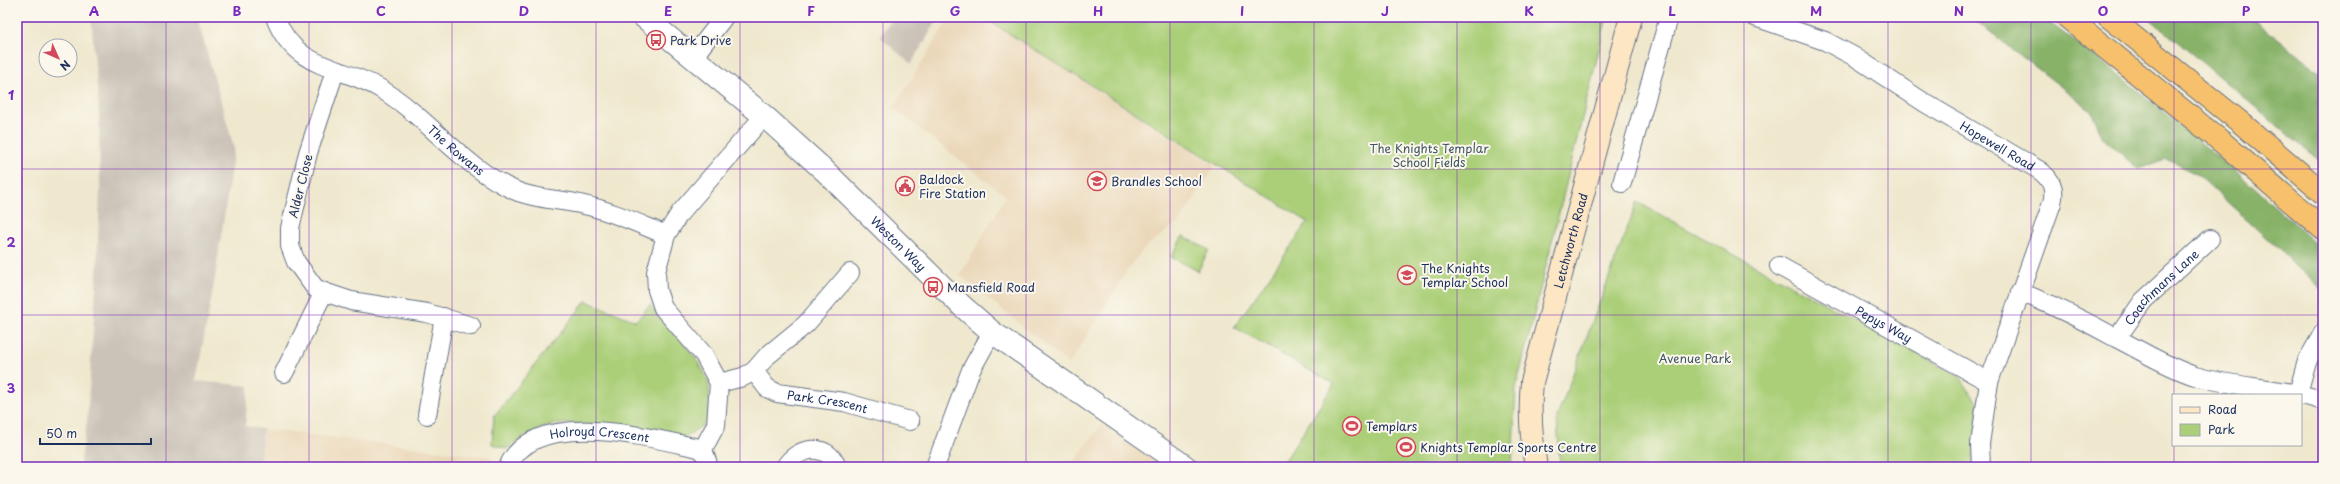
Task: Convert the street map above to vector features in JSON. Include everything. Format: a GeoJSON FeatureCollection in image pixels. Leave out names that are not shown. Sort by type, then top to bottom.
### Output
{"type":"FeatureCollection","features":[{"type":"Feature","properties":{"kind":"highway"},"geometry":{"type":"LineString","coordinates":[[2067,17],[2222,142],[2323,229]]}},
{"type":"Feature","properties":{"kind":"highway"},"geometry":{"type":"LineString","coordinates":[[2108,17],[2240,122],[2323,193]]}},
{"type":"Feature","properties":{"kind":"main road","name":"Letchworth Road"},"geometry":{"type":"LineString","coordinates":[[1536,467],[1530,431],[1532,382],[1631,17]]}},
{"type":"Feature","properties":{"kind":"street","name":"The Rowans"},"geometry":{"type":"LineString","coordinates":[[275,17],[285,35],[296,48],[312,61],[380,89],[501,184],[536,197],[583,204],[611,212],[666,235]]}},
{"type":"Feature","properties":{"kind":"street","name":"Weston Way"},"geometry":{"type":"LineString","coordinates":[[644,17],[764,116],[824,170],[962,306],[992,332],[1186,467]]}},
{"type":"Feature","properties":{"kind":"street"},"geometry":{"type":"LineString","coordinates":[[693,57],[724,17]]}},
{"type":"Feature","properties":{"kind":"street"},"geometry":{"type":"LineString","coordinates":[[1622,183],[1670,17]]}},
{"type":"Feature","properties":{"kind":"street","name":"Hopewell Road"},"geometry":{"type":"LineString","coordinates":[[1755,17],[1825,41],[1855,57],[2046,176],[2052,185],[2054,196],[1989,382],[1980,444],[1982,467]]}},
{"type":"Feature","properties":{"kind":"street","name":"Alder Close"},"geometry":{"type":"LineString","coordinates":[[335,71],[308,153],[290,228],[290,246],[296,262],[311,283],[324,292],[351,301],[444,317],[471,326]]}},
{"type":"Feature","properties":{"kind":"street"},"geometry":{"type":"LineString","coordinates":[[709,467],[703,449],[716,424],[719,383],[704,355],[668,315],[660,299],[656,272],[666,235],[680,213],[764,116]]}},
{"type":"Feature","properties":{"kind":"street","name":"Coachmans Lane"},"geometry":{"type":"LineString","coordinates":[[2117,338],[2143,302],[2210,239]]}},
{"type":"Feature","properties":{"kind":"street","name":"Pepys Way"},"geometry":{"type":"LineString","coordinates":[[1779,266],[1989,382]]}},
{"type":"Feature","properties":{"kind":"street"},"geometry":{"type":"LineString","coordinates":[[719,383],[743,377],[754,371],[767,356],[806,324],[850,273]]}},
{"type":"Feature","properties":{"kind":"street"},"geometry":{"type":"LineString","coordinates":[[284,373],[324,292]]}},
{"type":"Feature","properties":{"kind":"street","name":"Coachmans Lane"},"geometry":{"type":"LineString","coordinates":[[2020,292],[2059,308],[2170,366],[2195,376],[2249,387],[2301,394]]}},
{"type":"Feature","properties":{"kind":"street"},"geometry":{"type":"LineString","coordinates":[[427,415],[444,317]]}},
{"type":"Feature","properties":{"kind":"street"},"geometry":{"type":"LineString","coordinates":[[935,467],[971,370],[992,332]]}},
{"type":"Feature","properties":{"kind":"street"},"geometry":{"type":"LineString","coordinates":[[2298,393],[2307,361],[2323,333]]}},
{"type":"Feature","properties":{"kind":"street","name":"Park Crescent"},"geometry":{"type":"LineString","coordinates":[[754,371],[764,385],[772,391],[844,402],[910,421]]}},
{"type":"Feature","properties":{"kind":"street","name":"Coachmans Lane"},"geometry":{"type":"LineString","coordinates":[[2302,394],[2323,401]]}},
{"type":"Feature","properties":{"kind":"street","name":"Holroyd Crescent"},"geometry":{"type":"LineString","coordinates":[[508,467],[518,452],[529,444],[544,436],[562,431],[618,432],[703,449]]}},
{"type":"Feature","properties":{"kind":"street"},"geometry":{"type":"LineString","coordinates":[[785,467],[797,453],[815,450],[830,457],[837,467]]}},
{"type":"Feature","properties":{"kind":"shaded area"},"geometry":{"type":"Polygon","coordinates":[[[91,17],[197,17],[234,148],[215,278],[196,381],[249,386],[245,426],[263,429],[259,467],[80,467],[87,421],[97,272],[100,191],[99,109],[91,17]]]}},
{"type":"Feature","properties":{"kind":"shaded area"},"geometry":{"type":"Polygon","coordinates":[[[895,17],[939,17],[911,64],[879,36],[895,17]]]}},
{"type":"Feature","properties":{"kind":"shaded area","name":"The Knights Templar School Fields"},"geometry":{"type":"Polygon","coordinates":[[[950,17],[1607,17],[1516,388],[1512,467],[1334,384],[1234,327],[1308,222],[1023,42],[1215,166],[1180,221],[1147,246],[1132,263],[1069,364],[958,274],[961,273],[1006,196],[893,108],[950,17]]]}},
{"type":"Feature","properties":{"kind":"shaded area"},"geometry":{"type":"Polygon","coordinates":[[[1102,424],[1164,467],[1070,467],[1102,424]]]}},
{"type":"Feature","properties":{"kind":"shaded area"},"geometry":{"type":"Polygon","coordinates":[[[263,429],[491,457],[490,467],[259,467],[263,429]]]}},
{"type":"Feature","properties":{"kind":"green space","name":"The Knights Templar School Fields"},"geometry":{"type":"Polygon","coordinates":[[[983,17],[1607,17],[1516,388],[1512,467],[1281,467],[1334,384],[1234,327],[1308,222],[983,17]]]}},
{"type":"Feature","properties":{"kind":"green space"},"geometry":{"type":"Polygon","coordinates":[[[1971,17],[2042,17],[2114,71],[2242,177],[2323,250],[2323,290],[2198,175],[2166,159],[2138,169],[2103,138],[2091,110],[1971,17]]]}},
{"type":"Feature","properties":{"kind":"green space"},"geometry":{"type":"Polygon","coordinates":[[[2148,17],[2251,17],[2323,76],[2323,164],[2148,17]]]}},
{"type":"Feature","properties":{"kind":"green space","name":"Avenue Park"},"geometry":{"type":"Polygon","coordinates":[[[1637,202],[1960,377],[1978,404],[1973,467],[1560,467],[1557,417],[1637,202]]]}},
{"type":"Feature","properties":{"kind":"green space"},"geometry":{"type":"Polygon","coordinates":[[[1183,236],[1209,250],[1198,271],[1171,257],[1183,236]]]}},
{"type":"Feature","properties":{"kind":"green space"},"geometry":{"type":"Polygon","coordinates":[[[586,301],[636,321],[650,305],[693,355],[706,376],[709,387],[709,405],[706,423],[685,437],[575,423],[556,424],[540,429],[523,437],[507,449],[492,444],[494,416],[586,301]]]}},
{"type":"Feature","properties":{"kind":"place","name":"Park Drive"},"geometry":{"type":"Point","coordinates":[656,40]}},
{"type":"Feature","properties":{"kind":"place","name":"Brandles School"},"geometry":{"type":"Point","coordinates":[1097,181]}},
{"type":"Feature","properties":{"kind":"place","name":"Baldock Fire Station"},"geometry":{"type":"Point","coordinates":[905,186]}},
{"type":"Feature","properties":{"kind":"place","name":"The Knights Templar School"},"geometry":{"type":"Point","coordinates":[1407,275]}},
{"type":"Feature","properties":{"kind":"place","name":"Mansfield Road"},"geometry":{"type":"Point","coordinates":[933,287]}},
{"type":"Feature","properties":{"kind":"place","name":"Templars"},"geometry":{"type":"Point","coordinates":[1352,426]}},
{"type":"Feature","properties":{"kind":"place","name":"Knights Templar Sports Centre"},"geometry":{"type":"Point","coordinates":[1406,447]}}]}
